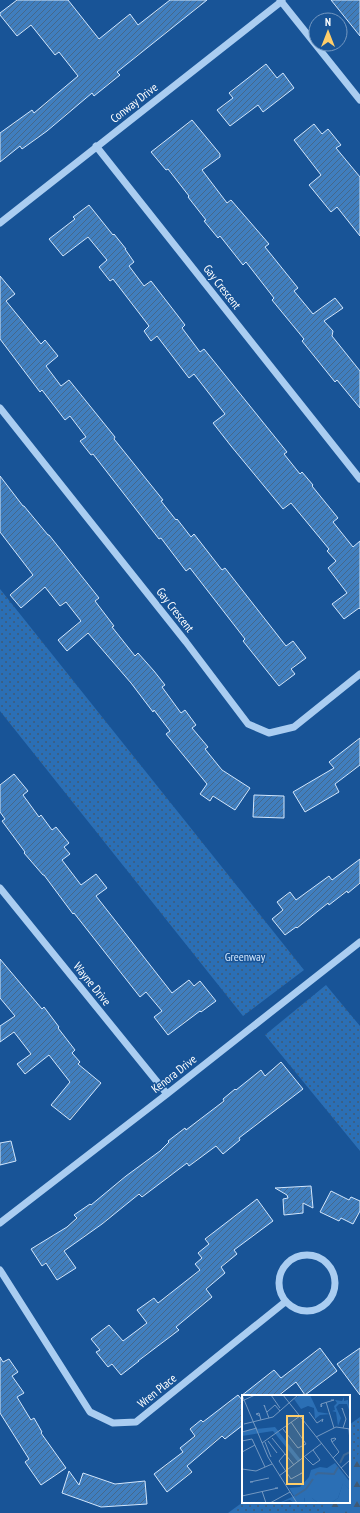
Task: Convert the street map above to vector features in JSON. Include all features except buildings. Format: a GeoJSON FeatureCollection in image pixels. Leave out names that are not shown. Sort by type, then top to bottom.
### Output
{"type":"FeatureCollection","features":[{"type":"Feature","properties":{"kind":"street"},"geometry":{"type":"LineString","coordinates":[[281,1],[360,100]]}},
{"type":"Feature","properties":{"kind":"street","name":"Conway Drive"},"geometry":{"type":"LineString","coordinates":[[0,223],[281,1]]}},
{"type":"Feature","properties":{"kind":"street","name":"Gay Crescent"},"geometry":{"type":"LineString","coordinates":[[96,146],[360,479]]}},
{"type":"Feature","properties":{"kind":"street","name":"Gay Crescent"},"geometry":{"type":"LineString","coordinates":[[0,408],[186,642],[248,724],[269,733],[294,726],[360,674]]}},
{"type":"Feature","properties":{"kind":"street","name":"Wayne Drive"},"geometry":{"type":"LineString","coordinates":[[0,888],[167,1094]]}},
{"type":"Feature","properties":{"kind":"street","name":"Kenora Drive"},"geometry":{"type":"LineString","coordinates":[[0,1222],[167,1094],[360,942]]}},
{"type":"Feature","properties":{"kind":"street"},"geometry":{"type":"LineString","coordinates":[[304,1255],[316,1256],[325,1261],[334,1272],[336,1281],[334,1294],[329,1302],[323,1307],[314,1311],[304,1312],[293,1308],[286,1302],[279,1288],[279,1278],[287,1263],[295,1258],[304,1255]]}},
{"type":"Feature","properties":{"kind":"street","name":"Wren Place"},"geometry":{"type":"LineString","coordinates":[[0,1270],[90,1412],[114,1423],[136,1422],[286,1302]]}},
{"type":"Feature","properties":{"kind":"green space","name":"Greenway"},"geometry":{"type":"Polygon","coordinates":[[[0,589],[304,970],[243,1016],[0,711],[0,589]]]}},
{"type":"Feature","properties":{"kind":"green space"},"geometry":{"type":"Polygon","coordinates":[[[326,985],[360,1026],[360,1151],[265,1035],[326,985]]]}},
{"type":"Feature","properties":{"kind":"green space"},"geometry":{"type":"Polygon","coordinates":[[[360,1417],[360,1513],[228,1513],[242,1503],[350,1503],[350,1424],[360,1417]]]}},
{"type":"Feature","properties":{"kind":"green space"},"geometry":{"type":"Polygon","coordinates":[[[360,1451],[360,1513],[322,1513],[329,1503],[350,1503],[350,1468],[360,1451]]]}}]}
